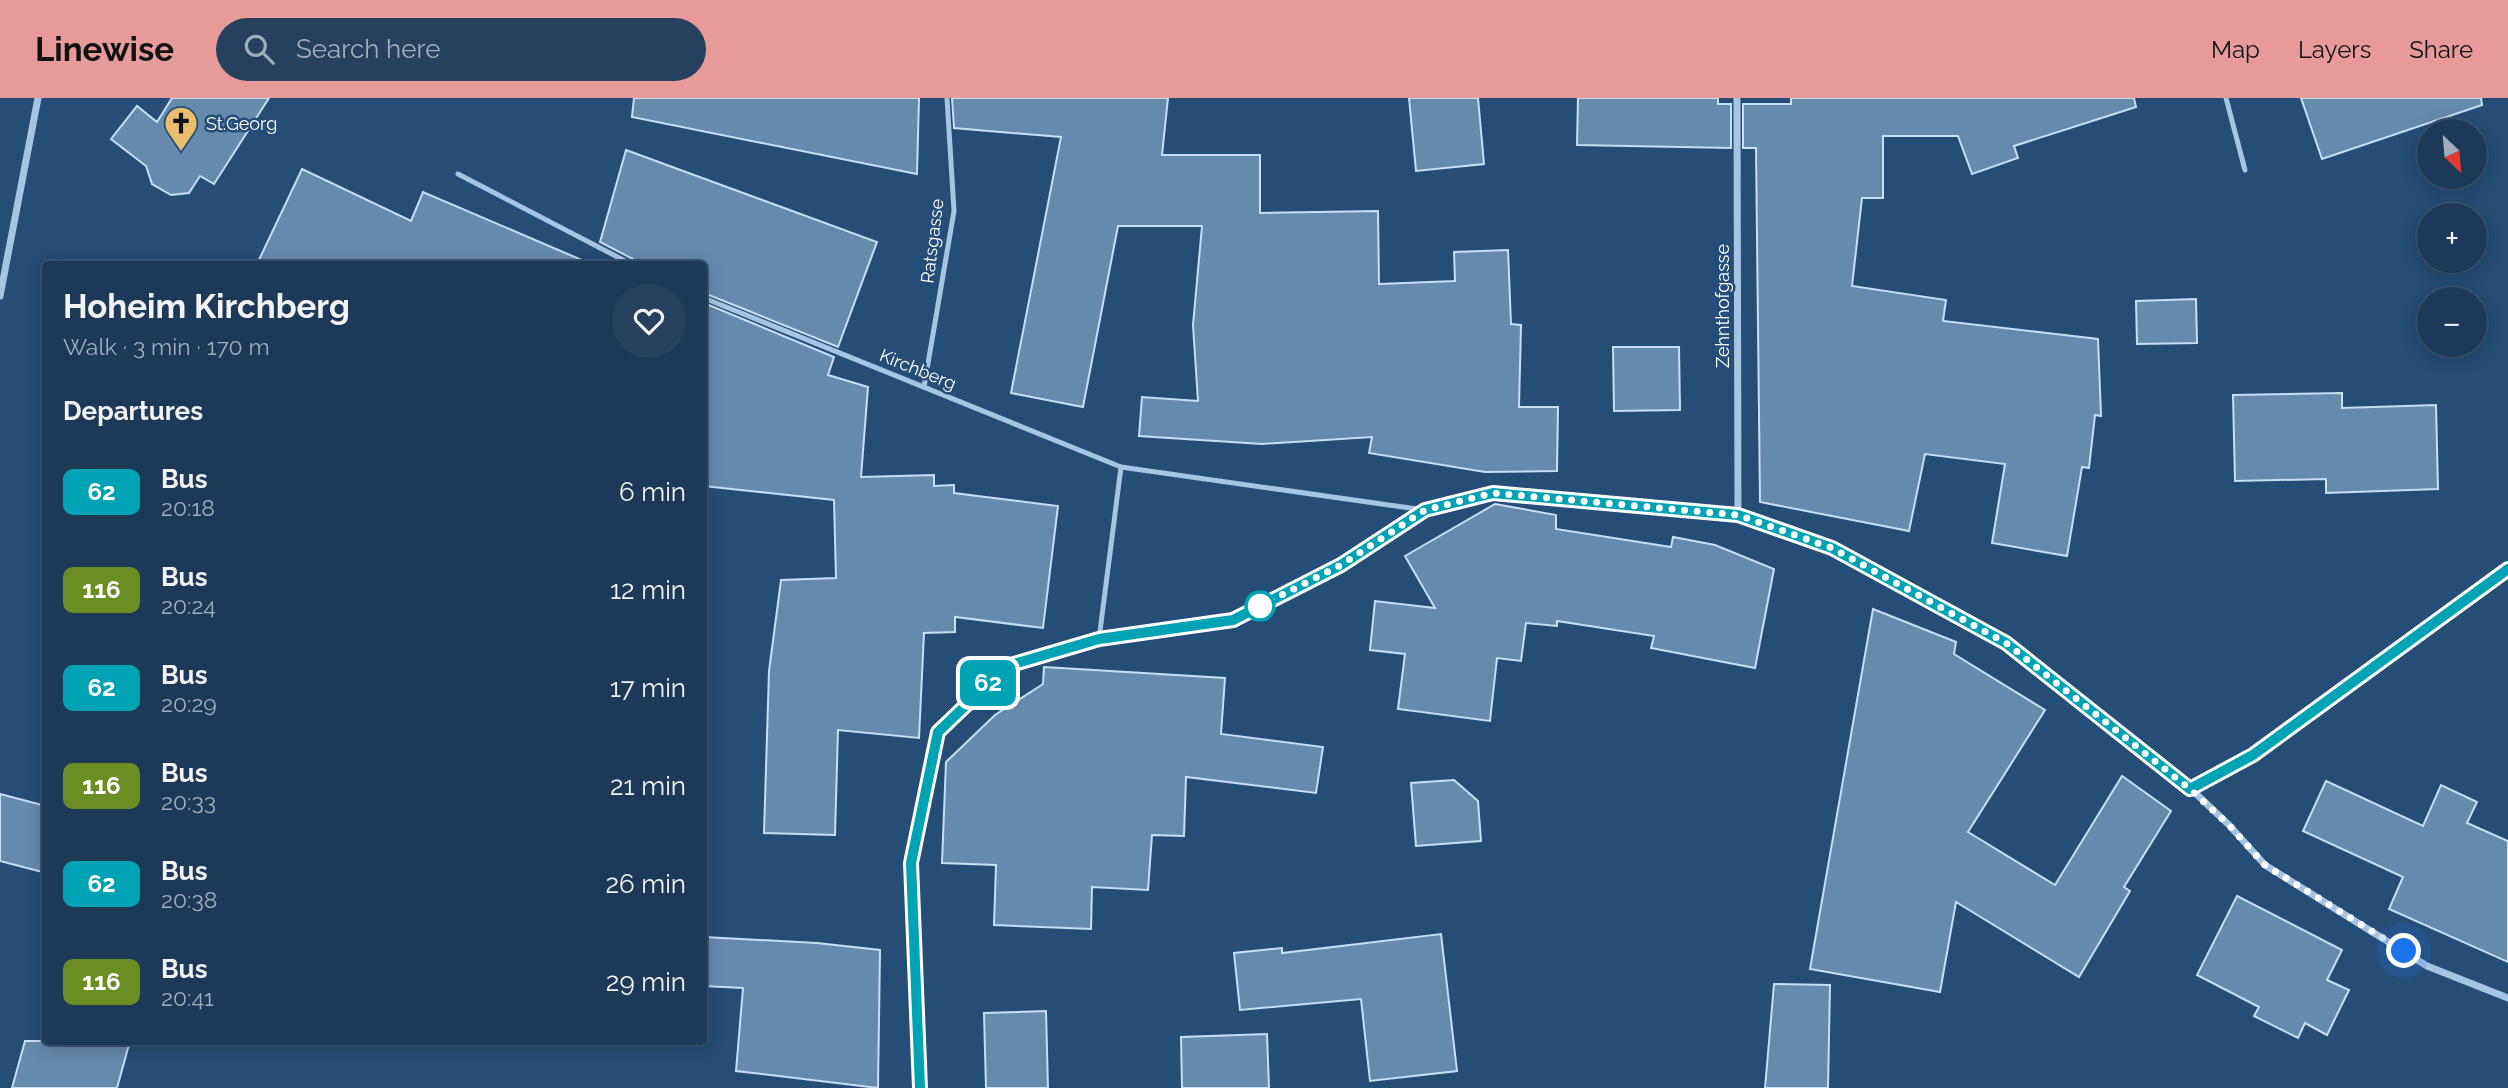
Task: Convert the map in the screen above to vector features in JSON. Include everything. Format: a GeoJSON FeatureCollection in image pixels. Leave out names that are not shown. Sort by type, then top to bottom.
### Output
{"type":"FeatureCollection","features":[{"type":"Feature","properties":{"kind":"street"},"geometry":{"type":"LineString","coordinates":[[0,296],[38,98]]}},
{"type":"Feature","properties":{"kind":"street","name":"Zehnthofgasse"},"geometry":{"type":"LineString","coordinates":[[1737,98],[1738,515]]}},
{"type":"Feature","properties":{"kind":"street"},"geometry":{"type":"LineString","coordinates":[[920,1088],[911,863],[938,732],[1007,666],[1099,639],[1233,620],[1341,565],[1425,510],[1493,493],[1738,515],[1832,548],[2006,643],[2190,789],[2229,825],[2265,865],[2427,966],[2508,998]]}},
{"type":"Feature","properties":{"kind":"street"},"geometry":{"type":"LineString","coordinates":[[2190,789],[2253,755],[2508,569]]}},
{"type":"Feature","properties":{"kind":"lane","name":"Ratsgasse"},"geometry":{"type":"LineString","coordinates":[[924,387],[954,211],[947,98]]}},
{"type":"Feature","properties":{"kind":"lane"},"geometry":{"type":"LineString","coordinates":[[2226,98],[2245,170]]}},
{"type":"Feature","properties":{"kind":"lane"},"geometry":{"type":"LineString","coordinates":[[458,174],[625,261]]}},
{"type":"Feature","properties":{"kind":"lane","name":"Kirchberg"},"geometry":{"type":"LineString","coordinates":[[707,299],[1121,467],[1425,510]]}},
{"type":"Feature","properties":{"kind":"lane"},"geometry":{"type":"LineString","coordinates":[[1099,639],[1121,467]]}},
{"type":"Feature","properties":{"kind":"building","name":"St.Georg"},"geometry":{"type":"Polygon","coordinates":[[[172,98],[269,98],[214,184],[200,176],[189,193],[171,195],[152,184],[146,166],[111,139],[137,106],[157,122],[172,98]]]}},
{"type":"Feature","properties":{"kind":"building"},"geometry":{"type":"Polygon","coordinates":[[[634,98],[919,98],[917,174],[632,117],[634,98]]]}},
{"type":"Feature","properties":{"kind":"building"},"geometry":{"type":"Polygon","coordinates":[[[952,98],[1168,98],[1162,155],[1260,155],[1260,213],[1378,211],[1379,284],[1455,281],[1454,252],[1508,250],[1511,324],[1521,325],[1519,407],[1558,407],[1557,471],[1485,472],[1369,453],[1372,437],[1262,444],[1139,436],[1142,397],[1198,401],[1193,325],[1202,226],[1118,226],[1083,407],[1011,393],[1061,137],[954,128],[952,98]]]}},
{"type":"Feature","properties":{"kind":"building"},"geometry":{"type":"Polygon","coordinates":[[[1409,98],[1478,98],[1484,164],[1416,171],[1409,98]]]}},
{"type":"Feature","properties":{"kind":"building"},"geometry":{"type":"Polygon","coordinates":[[[1578,98],[1718,98],[1718,104],[1731,104],[1731,148],[1577,145],[1578,98]]]}},
{"type":"Feature","properties":{"kind":"building"},"geometry":{"type":"Polygon","coordinates":[[[1791,98],[2134,98],[2136,107],[2014,146],[2018,158],[1972,174],[1958,136],[1883,136],[1883,198],[1862,198],[1852,286],[1946,300],[1943,321],[2098,339],[2101,416],[2095,415],[2089,468],[2082,467],[2067,556],[1992,543],[2005,464],[1925,454],[1909,531],[1760,502],[1756,148],[1743,148],[1743,104],[1791,104],[1791,98]]]}},
{"type":"Feature","properties":{"kind":"building"},"geometry":{"type":"Polygon","coordinates":[[[2301,98],[2481,98],[2482,105],[2441,119],[2417,119],[2417,127],[2322,159],[2301,98]]]}},
{"type":"Feature","properties":{"kind":"building"},"geometry":{"type":"Polygon","coordinates":[[[626,150],[877,242],[838,347],[707,294],[707,261],[634,261],[600,242],[626,150]]]}},
{"type":"Feature","properties":{"kind":"building"},"geometry":{"type":"Polygon","coordinates":[[[302,169],[411,221],[423,192],[584,261],[258,261],[302,169]]]}},
{"type":"Feature","properties":{"kind":"building"},"geometry":{"type":"Polygon","coordinates":[[[2196,299],[2197,343],[2137,344],[2136,301],[2196,299]]]}},
{"type":"Feature","properties":{"kind":"building"},"geometry":{"type":"Polygon","coordinates":[[[707,304],[834,357],[828,375],[868,387],[861,477],[934,475],[934,486],[954,485],[954,493],[1058,506],[1043,628],[955,617],[955,632],[924,633],[919,738],[838,730],[835,835],[764,833],[769,671],[781,580],[836,578],[834,500],[707,486],[707,304]]]}},
{"type":"Feature","properties":{"kind":"building"},"geometry":{"type":"Polygon","coordinates":[[[1613,347],[1679,347],[1680,410],[1614,411],[1613,347]]]}},
{"type":"Feature","properties":{"kind":"building"},"geometry":{"type":"Polygon","coordinates":[[[2342,393],[2342,408],[2436,405],[2438,489],[2326,493],[2326,479],[2235,481],[2233,395],[2342,393]]]}},
{"type":"Feature","properties":{"kind":"building"},"geometry":{"type":"Polygon","coordinates":[[[1495,504],[1556,515],[1556,529],[1671,547],[1673,537],[1715,545],[1774,569],[1755,668],[1651,648],[1654,636],[1557,621],[1557,626],[1526,623],[1521,661],[1497,658],[1490,721],[1398,709],[1405,654],[1370,650],[1375,601],[1435,608],[1405,556],[1495,504]]]}},
{"type":"Feature","properties":{"kind":"building"},"geometry":{"type":"Polygon","coordinates":[[[1873,609],[1956,642],[1954,654],[2045,710],[1968,832],[2055,885],[2122,776],[2171,811],[2124,887],[2130,891],[2079,977],[1956,902],[1940,992],[1810,969],[1873,609]]]}},
{"type":"Feature","properties":{"kind":"building"},"geometry":{"type":"Polygon","coordinates":[[[1044,667],[1225,678],[1221,734],[1323,747],[1316,793],[1186,777],[1184,836],[1152,835],[1148,890],[1092,887],[1091,929],[994,925],[996,865],[942,863],[946,762],[995,715],[1043,684],[1044,667]]]}},
{"type":"Feature","properties":{"kind":"building"},"geometry":{"type":"Polygon","coordinates":[[[1454,780],[1478,801],[1481,841],[1416,846],[1411,783],[1454,780]]]}},
{"type":"Feature","properties":{"kind":"building"},"geometry":{"type":"Polygon","coordinates":[[[2326,781],[2423,826],[2441,785],[2477,802],[2467,823],[2508,841],[2508,962],[2389,909],[2403,877],[2303,831],[2326,781]]]}},
{"type":"Feature","properties":{"kind":"building"},"geometry":{"type":"Polygon","coordinates":[[[0,794],[42,805],[42,872],[0,861],[0,794]]]}},
{"type":"Feature","properties":{"kind":"building"},"geometry":{"type":"Polygon","coordinates":[[[2237,896],[2342,950],[2327,980],[2349,990],[2327,1035],[2305,1023],[2298,1038],[2254,1016],[2259,1007],[2197,975],[2237,896]]]}},
{"type":"Feature","properties":{"kind":"building"},"geometry":{"type":"Polygon","coordinates":[[[1441,934],[1457,1071],[1370,1081],[1361,999],[1240,1010],[1234,953],[1282,948],[1282,953],[1441,934]]]}},
{"type":"Feature","properties":{"kind":"building"},"geometry":{"type":"Polygon","coordinates":[[[707,937],[817,943],[880,950],[878,1088],[736,1071],[743,988],[707,986],[707,937]]]}},
{"type":"Feature","properties":{"kind":"building"},"geometry":{"type":"Polygon","coordinates":[[[1774,984],[1830,985],[1828,1088],[1765,1088],[1774,984]]]}},
{"type":"Feature","properties":{"kind":"building"},"geometry":{"type":"Polygon","coordinates":[[[1046,1011],[1048,1088],[986,1088],[984,1013],[1046,1011]]]}},
{"type":"Feature","properties":{"kind":"building"},"geometry":{"type":"Polygon","coordinates":[[[1267,1034],[1269,1088],[1182,1088],[1181,1037],[1267,1034]]]}},
{"type":"Feature","properties":{"kind":"building"},"geometry":{"type":"Polygon","coordinates":[[[25,1041],[42,1041],[42,1045],[129,1045],[117,1088],[12,1088],[25,1041]]]}},
{"type":"Feature","properties":{"kind":"bus line","name":"62"},"geometry":{"type":"LineString","coordinates":[[920,1088],[911,863],[938,732],[1007,666],[1099,639],[1233,620],[1341,565],[1425,510],[1493,493],[1738,515],[1832,548],[2006,643],[2190,789],[2253,755],[2508,569]]}},
{"type":"Feature","properties":{"kind":"place","name":"St.Georg"},"geometry":{"type":"Point","coordinates":[181,153]}},
{"type":"Feature","properties":{"kind":"route"},"geometry":{"type":"LineString","coordinates":[[1260,606],[1341,565],[1425,510],[1493,493],[1738,515],[1832,548],[2006,643],[2190,789],[2229,825],[2265,865],[2404,951]]}}]}
